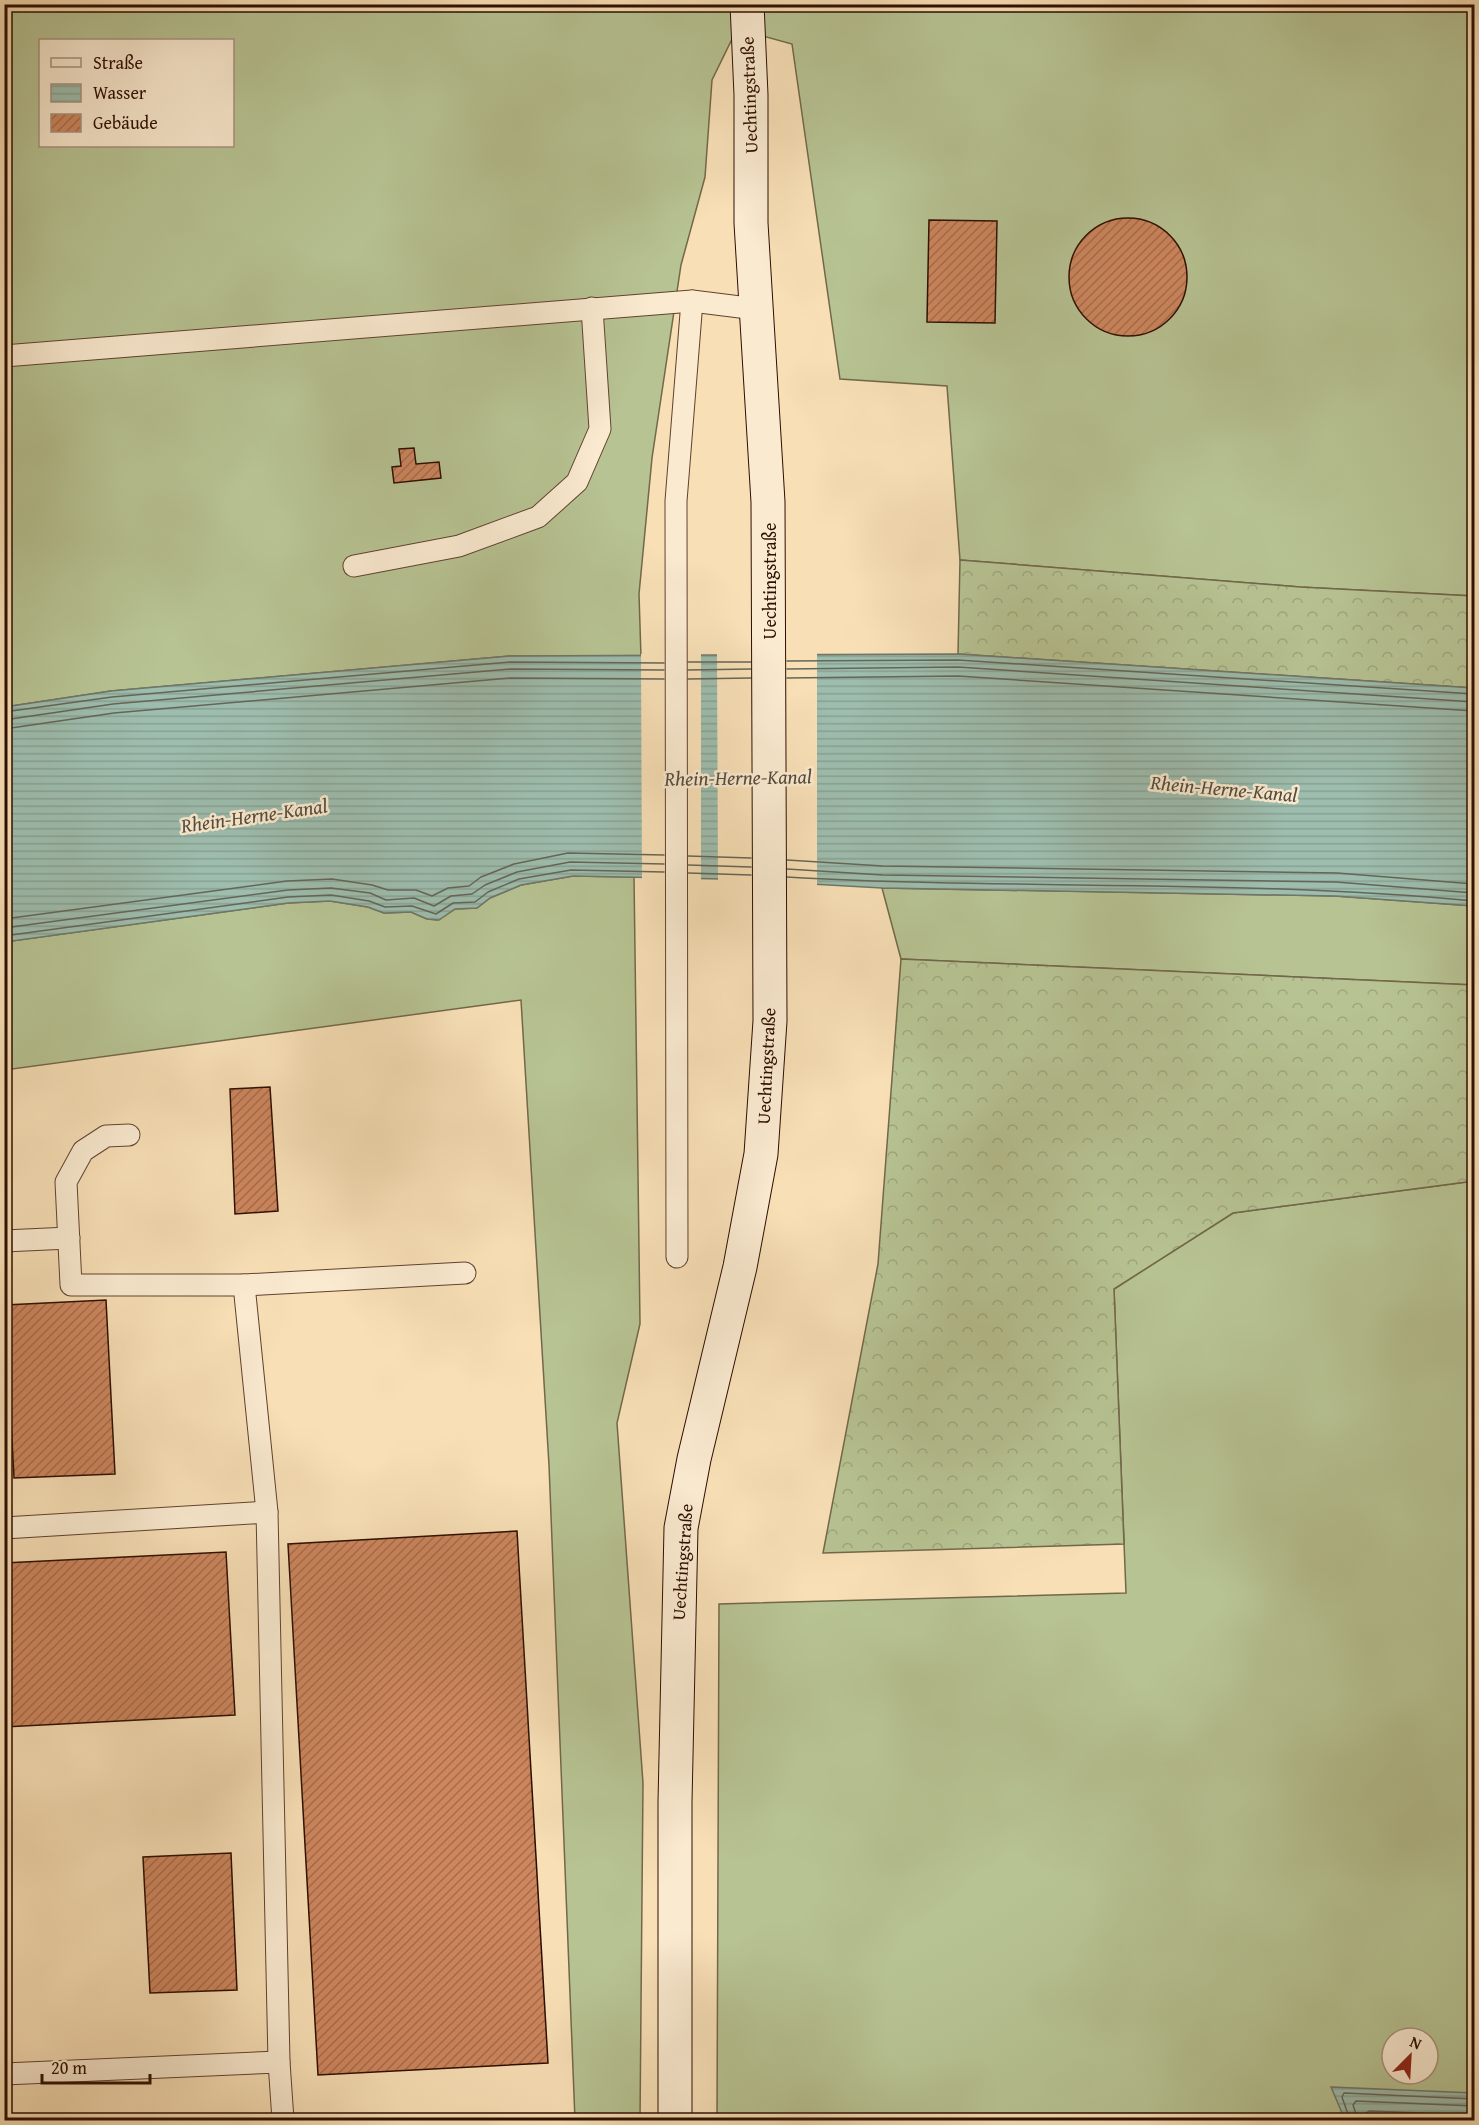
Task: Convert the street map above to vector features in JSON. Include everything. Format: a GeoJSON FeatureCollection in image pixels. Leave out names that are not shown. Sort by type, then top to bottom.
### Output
{"type":"FeatureCollection","features":[{"type":"Feature","properties":{"kind":"main road","name":"Uechtingstraße"},"geometry":{"type":"LineString","coordinates":[[675,2121],[675,1802],[681,1528],[694,1459],[740,1267],[760,1154],[770,1022],[767,455],[751,223],[751,95],[747,4]]}},
{"type":"Feature","properties":{"kind":"lane"},"geometry":{"type":"LineString","coordinates":[[4,356],[692,301],[756,309]]}},
{"type":"Feature","properties":{"kind":"lane"},"geometry":{"type":"LineString","coordinates":[[676,1257],[676,501],[692,301]]}},
{"type":"Feature","properties":{"kind":"lane"},"geometry":{"type":"LineString","coordinates":[[354,566],[459,546],[538,517],[577,482],[600,429],[592,308]]}},
{"type":"Feature","properties":{"kind":"lane"},"geometry":{"type":"LineString","coordinates":[[129,1135],[106,1136],[83,1151],[66,1182],[71,1285],[244,1285],[465,1273]]}},
{"type":"Feature","properties":{"kind":"lane"},"geometry":{"type":"LineString","coordinates":[[4,1241],[69,1238]]}},
{"type":"Feature","properties":{"kind":"lane"},"geometry":{"type":"LineString","coordinates":[[244,1285],[267,1512],[282,2121]]}},
{"type":"Feature","properties":{"kind":"lane"},"geometry":{"type":"LineString","coordinates":[[4,1528],[267,1512]]}},
{"type":"Feature","properties":{"kind":"lane"},"geometry":{"type":"LineString","coordinates":[[4,2074],[279,2062]]}},
{"type":"Feature","properties":{"kind":"green space"},"geometry":{"type":"Polygon","coordinates":[[[5,5],[1474,5],[1474,596],[1300,587],[960,560],[947,386],[840,379],[792,44],[737,29],[712,80],[705,177],[681,265],[652,458],[639,594],[641,657],[510,656],[111,691],[5,707],[5,5]]]}},
{"type":"Feature","properties":{"kind":"green space"},"geometry":{"type":"Polygon","coordinates":[[[960,560],[1300,587],[1474,596],[1474,688],[958,654],[960,560]]]}},
{"type":"Feature","properties":{"kind":"green space"},"geometry":{"type":"Polygon","coordinates":[[[573,876],[634,877],[640,1324],[617,1423],[643,1783],[640,2120],[575,2120],[549,1465],[521,1000],[5,1070],[4,942],[288,903],[330,901],[368,907],[384,913],[411,912],[427,919],[438,920],[455,909],[477,908],[490,898],[521,885],[573,876]]]}},
{"type":"Feature","properties":{"kind":"green space"},"geometry":{"type":"Polygon","coordinates":[[[882,888],[1335,896],[1474,906],[1474,985],[901,959],[882,888]]]}},
{"type":"Feature","properties":{"kind":"green space"},"geometry":{"type":"Polygon","coordinates":[[[901,959],[1474,985],[1474,1181],[1233,1213],[1114,1289],[1124,1544],[823,1553],[878,1264],[901,959]]]}},
{"type":"Feature","properties":{"kind":"green space"},"geometry":{"type":"Polygon","coordinates":[[[1474,1181],[1474,2120],[717,2120],[719,1604],[1126,1593],[1114,1289],[1233,1213],[1474,1181]]]}},
{"type":"Feature","properties":{"kind":"water","name":"Rhein-Herne-Kanal"},"geometry":{"type":"Polygon","coordinates":[[[958,654],[1474,688],[1474,906],[1335,896],[882,888],[722,879],[573,876],[521,885],[490,898],[477,908],[455,909],[439,920],[427,919],[411,912],[384,913],[368,907],[330,901],[288,903],[5,942],[5,707],[111,691],[510,656],[958,654]]]}},
{"type":"Feature","properties":{"kind":"water"},"geometry":{"type":"Polygon","coordinates":[[[1331,2087],[1474,2093],[1474,2120],[1345,2120],[1331,2087]]]}},
{"type":"Feature","properties":{"kind":"pier"},"geometry":{"type":"Polygon","coordinates":[[[817,652],[817,888],[718,882],[717,653],[817,652]]]}},
{"type":"Feature","properties":{"kind":"pier"},"geometry":{"type":"Polygon","coordinates":[[[701,653],[701,882],[642,880],[641,654],[701,653]]]}},
{"type":"Feature","properties":{"kind":"building"},"geometry":{"type":"Polygon","coordinates":[[[1128,218],[1151,223],[1170,235],[1182,254],[1187,277],[1182,300],[1170,319],[1151,331],[1128,336],[1105,331],[1086,319],[1074,300],[1069,277],[1074,254],[1086,235],[1105,223],[1128,218]]]}},
{"type":"Feature","properties":{"kind":"building"},"geometry":{"type":"Polygon","coordinates":[[[929,220],[997,221],[995,323],[927,322],[929,220]]]}},
{"type":"Feature","properties":{"kind":"building"},"geometry":{"type":"Polygon","coordinates":[[[414,448],[416,464],[439,462],[441,478],[394,483],[392,467],[401,466],[399,449],[414,448]]]}},
{"type":"Feature","properties":{"kind":"building"},"geometry":{"type":"Polygon","coordinates":[[[270,1087],[278,1211],[235,1214],[230,1089],[270,1087]]]}},
{"type":"Feature","properties":{"kind":"building"},"geometry":{"type":"Polygon","coordinates":[[[106,1300],[115,1474],[14,1478],[5,1305],[106,1300]]]}},
{"type":"Feature","properties":{"kind":"building"},"geometry":{"type":"Polygon","coordinates":[[[517,1531],[548,2063],[318,2075],[288,1544],[517,1531]]]}},
{"type":"Feature","properties":{"kind":"building"},"geometry":{"type":"Polygon","coordinates":[[[226,1552],[235,1715],[4,1727],[4,1563],[226,1552]]]}},
{"type":"Feature","properties":{"kind":"building"},"geometry":{"type":"Polygon","coordinates":[[[231,1853],[237,1990],[150,1993],[143,1857],[231,1853]]]}}]}
